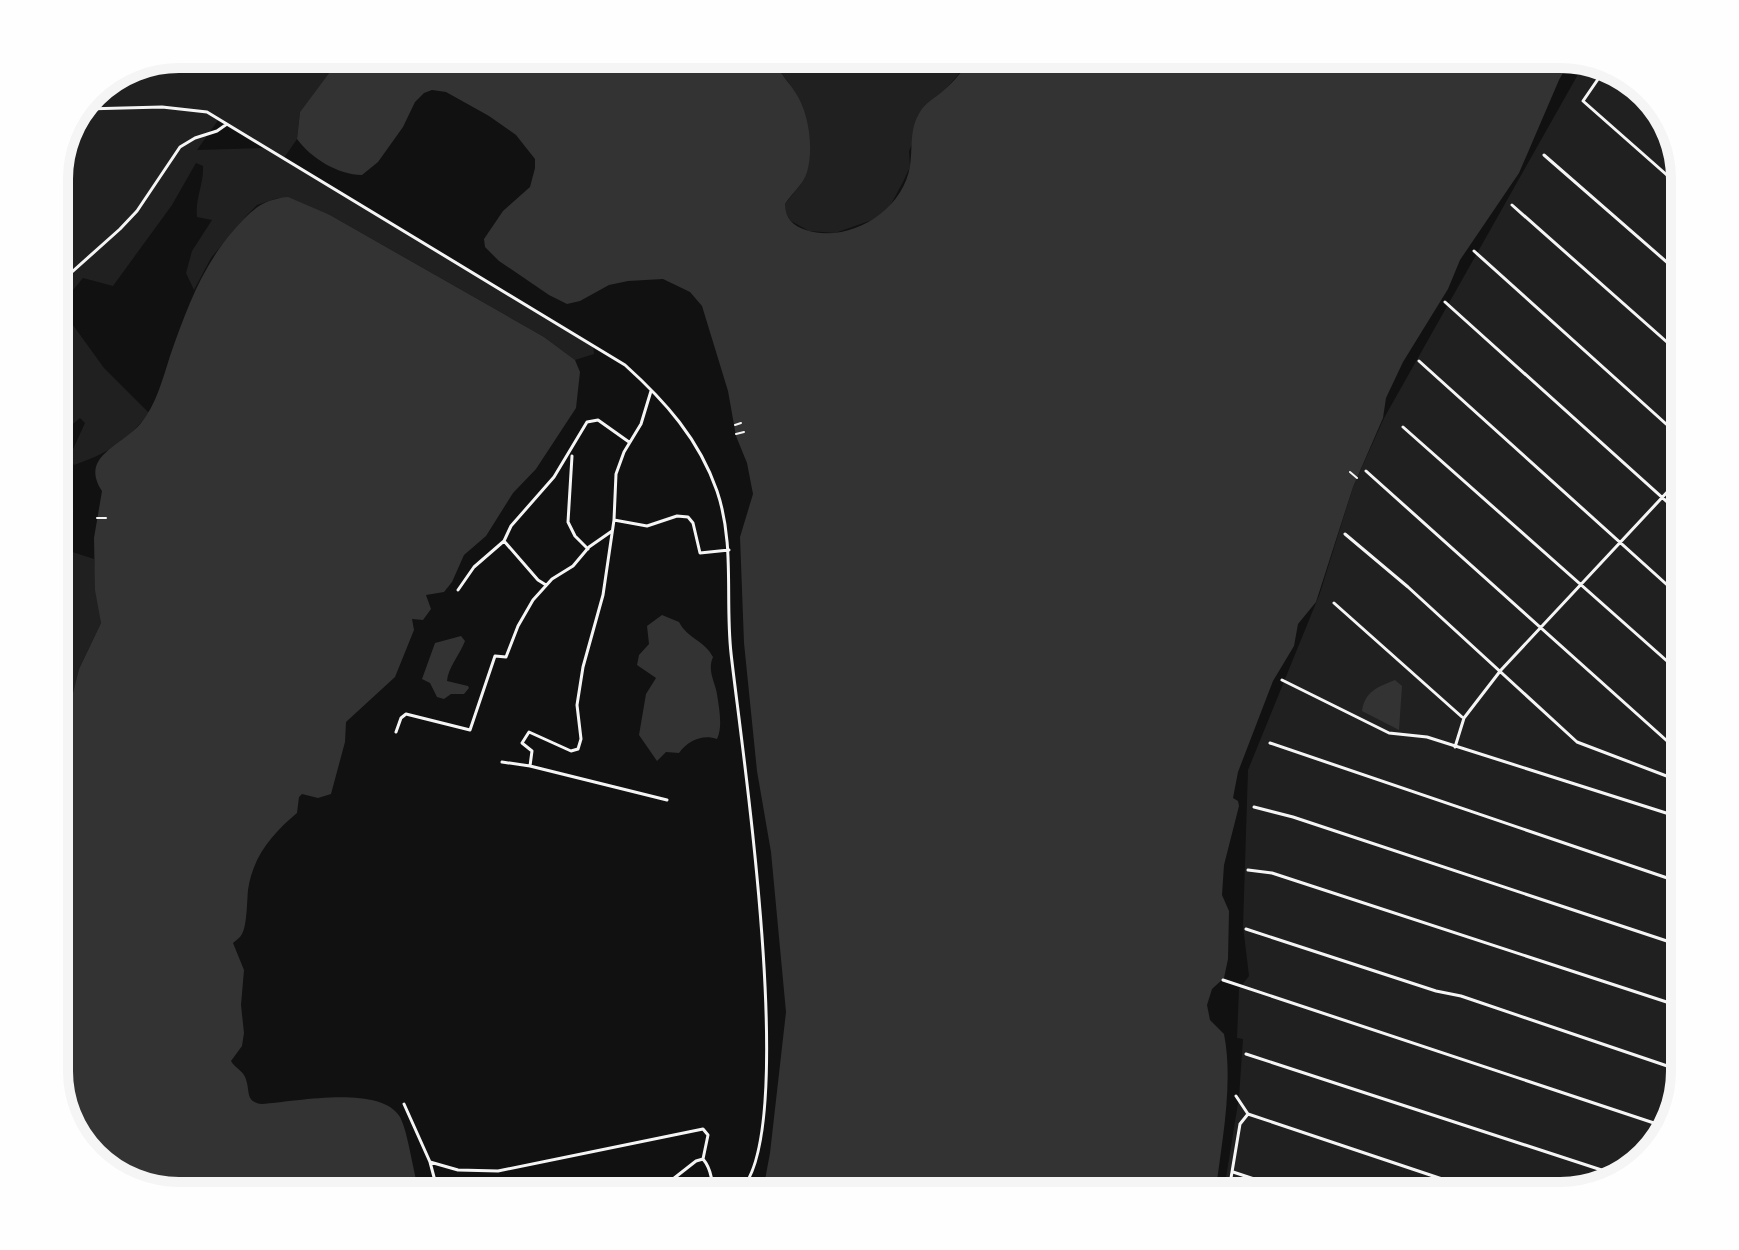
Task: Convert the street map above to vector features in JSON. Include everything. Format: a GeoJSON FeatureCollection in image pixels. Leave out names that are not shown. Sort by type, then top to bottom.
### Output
{"type":"FeatureCollection","features":[{"type":"Feature","properties":{"kind":"street"},"geometry":{"type":"LineString","coordinates":[[1600,76],[1583,101],[1671,179]]}},
{"type":"Feature","properties":{"kind":"street"},"geometry":{"type":"LineString","coordinates":[[94,109],[162,107],[207,112],[625,365],[651,389],[691,435],[717,491],[729,550],[731,649],[753,839],[769,1032],[762,1133],[748,1182]]}},
{"type":"Feature","properties":{"kind":"street"},"geometry":{"type":"LineString","coordinates":[[68,275],[137,211],[180,147],[227,124]]}},
{"type":"Feature","properties":{"kind":"street"},"geometry":{"type":"LineString","coordinates":[[1544,155],[1671,266]]}},
{"type":"Feature","properties":{"kind":"street"},"geometry":{"type":"LineString","coordinates":[[1512,205],[1671,346]]}},
{"type":"Feature","properties":{"kind":"street"},"geometry":{"type":"LineString","coordinates":[[1474,251],[1671,428]]}},
{"type":"Feature","properties":{"kind":"street"},"geometry":{"type":"LineString","coordinates":[[1445,302],[1671,506]]}},
{"type":"Feature","properties":{"kind":"street"},"geometry":{"type":"LineString","coordinates":[[1419,361],[1671,589]]}},
{"type":"Feature","properties":{"kind":"street"},"geometry":{"type":"LineString","coordinates":[[530,766],[532,751],[522,744],[526,733],[533,732],[571,751],[578,749],[581,743],[577,705],[583,667],[603,595],[614,520],[616,474],[629,442],[641,424],[651,389]]}},
{"type":"Feature","properties":{"kind":"street"},"geometry":{"type":"LineString","coordinates":[[458,590],[474,567],[504,541],[511,526],[554,477],[587,422],[598,420],[629,442]]}},
{"type":"Feature","properties":{"kind":"street"},"geometry":{"type":"LineString","coordinates":[[1403,427],[1671,664]]}},
{"type":"Feature","properties":{"kind":"street"},"geometry":{"type":"LineString","coordinates":[[572,456],[568,522],[575,536],[588,549]]}},
{"type":"Feature","properties":{"kind":"street"},"geometry":{"type":"LineString","coordinates":[[1366,471],[1671,744]]}},
{"type":"Feature","properties":{"kind":"street"},"geometry":{"type":"LineString","coordinates":[[1455,747],[1464,718],[1501,670],[1671,488]]}},
{"type":"Feature","properties":{"kind":"street"},"geometry":{"type":"LineString","coordinates":[[614,520],[647,526],[677,516],[688,517],[693,523],[700,553],[729,550]]}},
{"type":"Feature","properties":{"kind":"street"},"geometry":{"type":"LineString","coordinates":[[396,732],[401,718],[406,714],[470,730],[495,656],[506,657],[518,626],[533,600],[546,585],[612,531]]}},
{"type":"Feature","properties":{"kind":"street"},"geometry":{"type":"LineString","coordinates":[[1345,534],[1501,670],[1577,742],[1671,778]]}},
{"type":"Feature","properties":{"kind":"street"},"geometry":{"type":"LineString","coordinates":[[504,541],[546,585]]}},
{"type":"Feature","properties":{"kind":"street"},"geometry":{"type":"LineString","coordinates":[[1334,603],[1464,718]]}},
{"type":"Feature","properties":{"kind":"street"},"geometry":{"type":"LineString","coordinates":[[1282,680],[1389,733],[1419,735],[1671,815]]}},
{"type":"Feature","properties":{"kind":"street"},"geometry":{"type":"LineString","coordinates":[[1270,743],[1671,879]]}},
{"type":"Feature","properties":{"kind":"street"},"geometry":{"type":"LineString","coordinates":[[502,762],[667,800]]}},
{"type":"Feature","properties":{"kind":"street"},"geometry":{"type":"LineString","coordinates":[[1254,807],[1293,817],[1671,942]]}},
{"type":"Feature","properties":{"kind":"street"},"geometry":{"type":"LineString","coordinates":[[1248,870],[1272,873],[1671,1003]]}},
{"type":"Feature","properties":{"kind":"street"},"geometry":{"type":"LineString","coordinates":[[1246,929],[1436,991],[1472,999],[1671,1067]]}},
{"type":"Feature","properties":{"kind":"street"},"geometry":{"type":"LineString","coordinates":[[1223,980],[1657,1124]]}},
{"type":"Feature","properties":{"kind":"street"},"geometry":{"type":"LineString","coordinates":[[1246,1054],[1607,1172]]}},
{"type":"Feature","properties":{"kind":"street"},"geometry":{"type":"LineString","coordinates":[[1236,1096],[1248,1114],[1451,1182]]}},
{"type":"Feature","properties":{"kind":"street"},"geometry":{"type":"LineString","coordinates":[[404,1104],[430,1162],[435,1182]]}},
{"type":"Feature","properties":{"kind":"street"},"geometry":{"type":"LineString","coordinates":[[1231,1182],[1240,1124],[1248,1114]]}},
{"type":"Feature","properties":{"kind":"street"},"geometry":{"type":"LineString","coordinates":[[430,1162],[458,1170],[498,1171],[703,1129],[708,1135],[703,1159]]}},
{"type":"Feature","properties":{"kind":"street"},"geometry":{"type":"LineString","coordinates":[[703,1159],[712,1182]]}},
{"type":"Feature","properties":{"kind":"street"},"geometry":{"type":"LineString","coordinates":[[666,1182],[703,1159]]}},
{"type":"Feature","properties":{"kind":"street"},"geometry":{"type":"LineString","coordinates":[[1233,1172],[1263,1182]]}},
{"type":"Feature","properties":{"kind":"path"},"geometry":{"type":"LineString","coordinates":[[735,425],[741,423]]}},
{"type":"Feature","properties":{"kind":"path"},"geometry":{"type":"LineString","coordinates":[[736,434],[744,432]]}},
{"type":"Feature","properties":{"kind":"path"},"geometry":{"type":"LineString","coordinates":[[1350,472],[1357,478]]}},
{"type":"Feature","properties":{"kind":"path"},"geometry":{"type":"LineString","coordinates":[[97,518],[106,518]]}},
{"type":"Feature","properties":{"kind":"shaded area"},"geometry":{"type":"Polygon","coordinates":[[[335,68],[778,68],[800,100],[810,142],[807,172],[785,204],[786,213],[797,226],[823,233],[856,228],[872,220],[897,197],[910,166],[913,132],[920,112],[964,68],[1565,69],[1519,173],[1460,260],[1448,289],[1403,362],[1386,398],[1383,418],[1353,487],[1316,602],[1298,624],[1294,646],[1273,681],[1238,772],[1233,798],[1239,806],[1224,865],[1222,895],[1229,911],[1228,959],[1224,978],[1212,989],[1207,1005],[1210,1020],[1224,1034],[1227,1053],[1226,1115],[1217,1182],[765,1182],[786,1012],[771,852],[757,771],[744,643],[740,537],[753,494],[747,463],[736,436],[728,391],[702,306],[690,292],[663,279],[609,285],[580,301],[567,304],[499,261],[485,247],[484,239],[503,211],[530,187],[535,159],[516,135],[446,92],[432,90],[424,93],[415,102],[403,127],[378,162],[362,175],[335,169],[317,159],[297,139],[300,112],[335,68]]]}},
{"type":"Feature","properties":{"kind":"shaded area"},"geometry":{"type":"Polygon","coordinates":[[[336,68],[300,112],[297,139],[284,158],[593,346],[594,354],[575,360],[544,337],[330,215],[278,198],[257,205],[247,215],[211,258],[194,290],[186,273],[192,251],[212,220],[197,217],[203,166],[196,163],[172,205],[113,286],[83,278],[68,300],[68,172],[79,130],[106,96],[124,83],[165,69],[336,68]],[[219,119],[197,150],[265,148],[219,119]]]}},
{"type":"Feature","properties":{"kind":"shaded area"},"geometry":{"type":"Polygon","coordinates":[[[964,68],[933,99],[909,151],[910,167],[890,206],[875,219],[835,233],[809,231],[791,221],[785,212],[785,204],[801,184],[789,83],[778,69],[964,68]]]}},
{"type":"Feature","properties":{"kind":"shaded area"},"geometry":{"type":"Polygon","coordinates":[[[1581,70],[1609,79],[1627,91],[1648,112],[1660,130],[1671,179],[1671,1071],[1665,1106],[1648,1138],[1627,1159],[1609,1171],[1588,1178],[1560,1182],[1225,1182],[1239,1097],[1243,1039],[1237,1038],[1239,989],[1249,976],[1243,926],[1248,770],[1320,593],[1353,487],[1384,418],[1581,70]]]}},
{"type":"Feature","properties":{"kind":"shaded area"},"geometry":{"type":"Polygon","coordinates":[[[288,197],[330,215],[544,337],[575,360],[580,372],[576,408],[536,469],[513,493],[486,536],[464,555],[444,592],[426,595],[431,609],[423,620],[412,619],[414,630],[395,677],[346,722],[345,742],[331,794],[318,798],[302,794],[297,813],[259,856],[248,890],[244,930],[233,943],[244,970],[241,1005],[244,1033],[242,1046],[231,1061],[245,1077],[250,1098],[262,1104],[356,1098],[390,1107],[403,1124],[417,1182],[179,1182],[144,1176],[112,1159],[96,1144],[76,1113],[68,1078],[68,711],[79,669],[101,623],[95,590],[94,538],[102,491],[96,479],[96,469],[105,453],[133,431],[151,408],[189,306],[212,260],[239,224],[271,200],[288,197]]]}},
{"type":"Feature","properties":{"kind":"shaded area"},"geometry":{"type":"Polygon","coordinates":[[[68,318],[104,368],[149,413],[116,445],[74,465],[69,458],[85,423],[80,418],[68,428],[68,318]]]}},
{"type":"Feature","properties":{"kind":"shaded area"},"geometry":{"type":"Polygon","coordinates":[[[68,551],[94,559],[101,623],[79,669],[69,709],[68,551]]]}},
{"type":"Feature","properties":{"kind":"shaded area"},"geometry":{"type":"Polygon","coordinates":[[[662,615],[679,622],[713,657],[711,671],[720,723],[717,739],[706,737],[696,740],[679,753],[666,752],[657,761],[639,735],[646,694],[656,678],[637,665],[639,655],[649,644],[647,626],[662,615]]]}},
{"type":"Feature","properties":{"kind":"shaded area"},"geometry":{"type":"Polygon","coordinates":[[[461,636],[465,641],[447,681],[469,688],[464,694],[451,694],[444,699],[437,697],[430,683],[422,679],[435,643],[461,636]]]}},
{"type":"Feature","properties":{"kind":"shaded area"},"geometry":{"type":"Polygon","coordinates":[[[1395,680],[1402,686],[1399,730],[1362,711],[1369,694],[1395,680]]]}}]}
